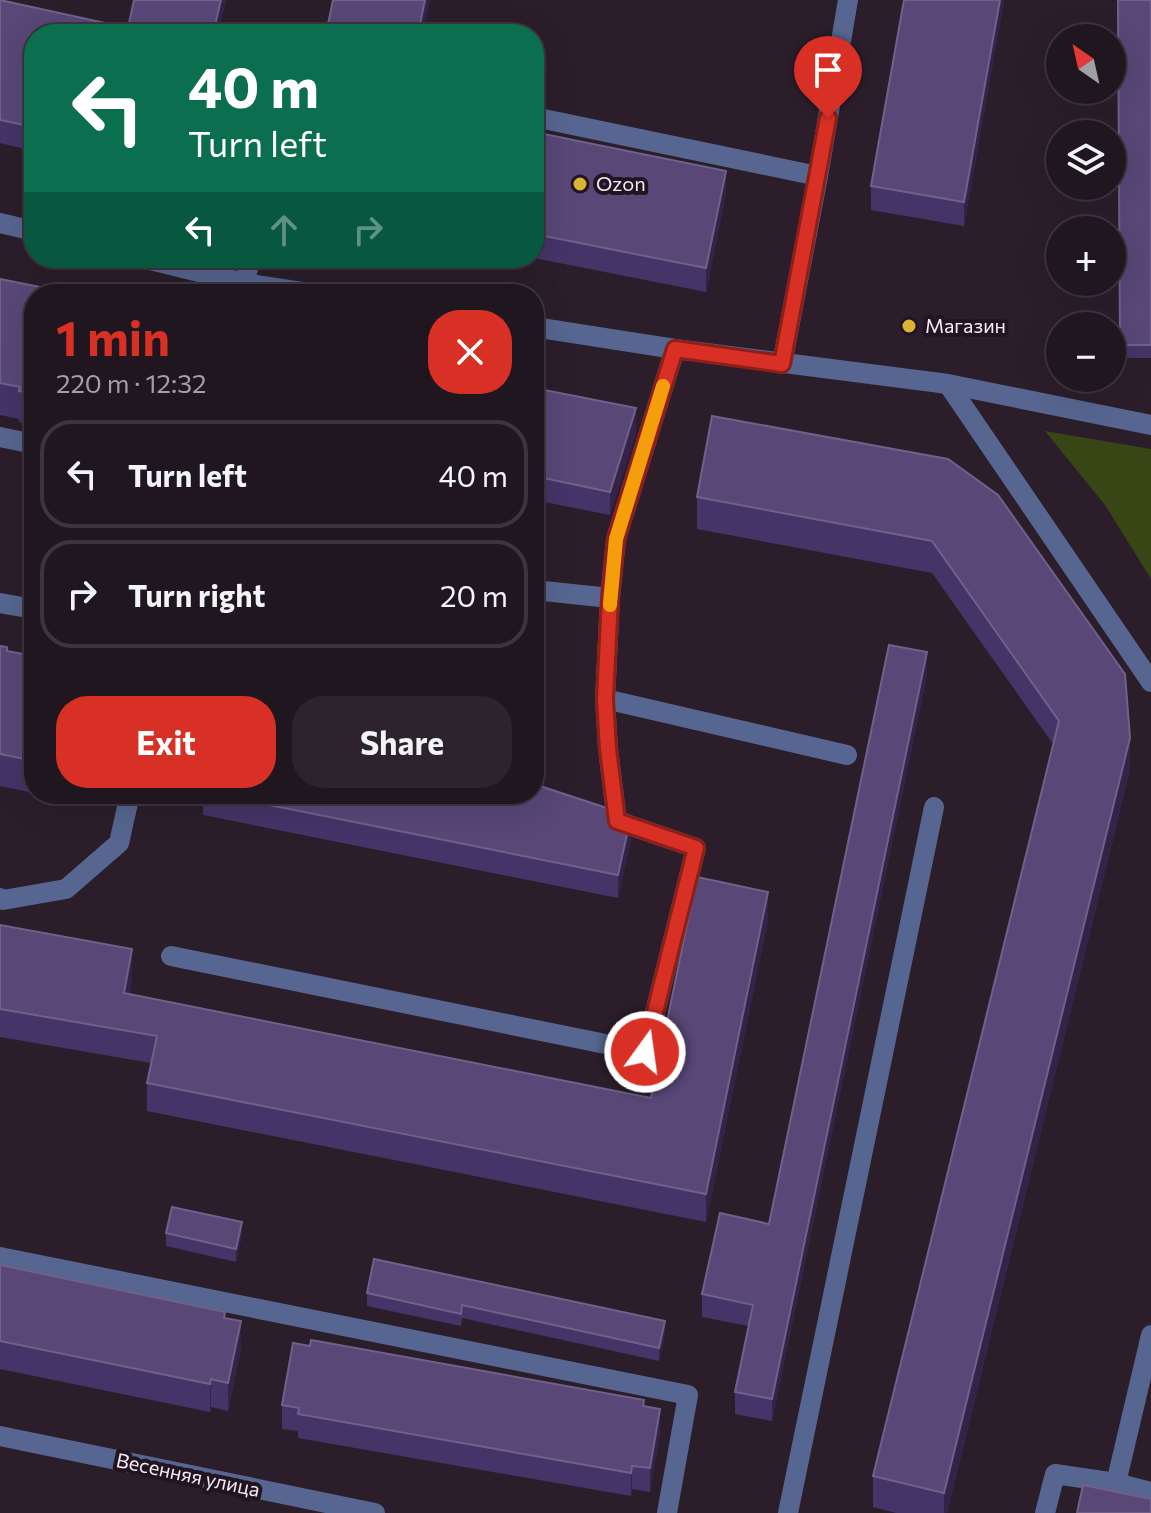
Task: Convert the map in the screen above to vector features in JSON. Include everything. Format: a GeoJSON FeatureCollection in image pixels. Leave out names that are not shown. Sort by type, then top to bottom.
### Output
{"type":"FeatureCollection","features":[{"type":"Feature","properties":{"kind":"street"},"geometry":{"type":"LineString","coordinates":[[782,364],[848,0]]}},
{"type":"Feature","properties":{"kind":"street"},"geometry":{"type":"LineString","coordinates":[[544,119],[818,176]]}},
{"type":"Feature","properties":{"kind":"street"},"geometry":{"type":"LineString","coordinates":[[0,223],[24,229]]}},
{"type":"Feature","properties":{"kind":"street"},"geometry":{"type":"LineString","coordinates":[[175,268],[227,284]]}},
{"type":"Feature","properties":{"kind":"street"},"geometry":{"type":"LineString","coordinates":[[544,329],[782,364],[948,384],[1151,425]]}},
{"type":"Feature","properties":{"kind":"street"},"geometry":{"type":"LineString","coordinates":[[171,956],[645,1052],[696,848],[610,819],[605,699],[616,539],[675,349]]}},
{"type":"Feature","properties":{"kind":"street"},"geometry":{"type":"LineString","coordinates":[[948,384],[1151,682]]}},
{"type":"Feature","properties":{"kind":"street"},"geometry":{"type":"LineString","coordinates":[[0,437],[24,442]]}},
{"type":"Feature","properties":{"kind":"street"},"geometry":{"type":"LineString","coordinates":[[544,591],[610,598]]}},
{"type":"Feature","properties":{"kind":"street"},"geometry":{"type":"LineString","coordinates":[[0,603],[24,607]]}},
{"type":"Feature","properties":{"kind":"street"},"geometry":{"type":"LineString","coordinates":[[605,699],[847,755]]}},
{"type":"Feature","properties":{"kind":"street"},"geometry":{"type":"LineString","coordinates":[[0,898],[66,889],[119,843],[128,804]]}},
{"type":"Feature","properties":{"kind":"street"},"geometry":{"type":"LineString","coordinates":[[788,1513],[934,807]]}},
{"type":"Feature","properties":{"kind":"street"},"geometry":{"type":"LineString","coordinates":[[0,1257],[688,1395],[667,1513]]}},
{"type":"Feature","properties":{"kind":"street"},"geometry":{"type":"LineString","coordinates":[[1116,1483],[1151,1335]]}},
{"type":"Feature","properties":{"kind":"street","name":"Весенняя улица"},"geometry":{"type":"LineString","coordinates":[[0,1436],[375,1513]]}},
{"type":"Feature","properties":{"kind":"street"},"geometry":{"type":"LineString","coordinates":[[1045,1513],[1055,1474],[1151,1492]]}},
{"type":"Feature","properties":{"kind":"green space"},"geometry":{"type":"Polygon","coordinates":[[[1045,431],[1151,449],[1151,579],[1105,505],[1045,431]]]}},
{"type":"Feature","properties":{"kind":"building"},"geometry":{"type":"Polygon","coordinates":[[[0,0],[110,24],[24,24],[24,125],[0,120],[0,0]]]}},
{"type":"Feature","properties":{"kind":"building"},"geometry":{"type":"Polygon","coordinates":[[[134,0],[221,0],[215,24],[129,24],[134,0]]]}},
{"type":"Feature","properties":{"kind":"building"},"geometry":{"type":"Polygon","coordinates":[[[333,0],[425,0],[420,24],[328,24],[333,0]]]}},
{"type":"Feature","properties":{"kind":"building"},"geometry":{"type":"Polygon","coordinates":[[[904,0],[1000,0],[964,202],[871,186],[904,0]]]}},
{"type":"Feature","properties":{"kind":"building"},"geometry":{"type":"Polygon","coordinates":[[[1118,0],[1151,0],[1151,345],[1126,345],[1126,312],[1120,312],[1120,296],[1126,296],[1126,216],[1119,216],[1119,200],[1126,200],[1126,120],[1119,120],[1119,104],[1126,104],[1126,24],[1118,24],[1118,0]]]}},
{"type":"Feature","properties":{"kind":"building"},"geometry":{"type":"Polygon","coordinates":[[[544,134],[726,171],[706,268],[544,236],[544,134]]]}},
{"type":"Feature","properties":{"kind":"building"},"geometry":{"type":"Polygon","coordinates":[[[0,279],[25,284],[24,392],[19,391],[20,387],[0,383],[0,279]]]}},
{"type":"Feature","properties":{"kind":"building"},"geometry":{"type":"Polygon","coordinates":[[[544,390],[636,408],[610,492],[544,478],[544,390]]]}},
{"type":"Feature","properties":{"kind":"building"},"geometry":{"type":"Polygon","coordinates":[[[712,416],[948,459],[998,495],[1125,674],[1130,738],[944,1493],[873,1476],[1059,721],[932,541],[697,497],[712,416]]]}},
{"type":"Feature","properties":{"kind":"building"},"geometry":{"type":"Polygon","coordinates":[[[889,645],[927,652],[772,1399],[735,1392],[753,1305],[702,1294],[720,1213],[769,1224],[889,645]]]}},
{"type":"Feature","properties":{"kind":"building"},"geometry":{"type":"Polygon","coordinates":[[[0,646],[7,647],[7,651],[24,654],[24,759],[0,754],[0,646]]]}},
{"type":"Feature","properties":{"kind":"building"},"geometry":{"type":"Polygon","coordinates":[[[544,787],[631,816],[618,875],[264,804],[544,804],[544,787]]]}},
{"type":"Feature","properties":{"kind":"building"},"geometry":{"type":"Polygon","coordinates":[[[697,877],[768,892],[706,1194],[147,1083],[157,1036],[0,1009],[0,925],[132,949],[124,993],[651,1098],[697,877]]]}},
{"type":"Feature","properties":{"kind":"building"},"geometry":{"type":"Polygon","coordinates":[[[172,1207],[242,1222],[236,1249],[166,1233],[172,1207]]]}},
{"type":"Feature","properties":{"kind":"building"},"geometry":{"type":"Polygon","coordinates":[[[374,1259],[665,1321],[659,1348],[462,1305],[461,1314],[367,1293],[374,1259]]]}},
{"type":"Feature","properties":{"kind":"building"},"geometry":{"type":"Polygon","coordinates":[[[0,1265],[225,1312],[224,1318],[241,1321],[228,1383],[211,1379],[210,1384],[0,1341],[0,1265]]]}},
{"type":"Feature","properties":{"kind":"building"},"geometry":{"type":"Polygon","coordinates":[[[311,1340],[644,1400],[643,1406],[660,1409],[650,1468],[632,1466],[631,1473],[298,1414],[299,1408],[282,1405],[293,1343],[310,1346],[311,1340]]]}},
{"type":"Feature","properties":{"kind":"building"},"geometry":{"type":"Polygon","coordinates":[[[1083,1485],[1151,1499],[1151,1513],[1077,1513],[1083,1485]]]}},
{"type":"Feature","properties":{"kind":"slow traffic"},"geometry":{"type":"LineString","coordinates":[[610,605],[616,539],[663,386]]}},
{"type":"Feature","properties":{"kind":"place","name":"Ozon"},"geometry":{"type":"Point","coordinates":[580,184]}},
{"type":"Feature","properties":{"kind":"place","name":"Магазин"},"geometry":{"type":"Point","coordinates":[909,326]}},
{"type":"Feature","properties":{"kind":"route"},"geometry":{"type":"LineString","coordinates":[[645,1052],[696,848],[617,821],[605,699],[616,539],[675,349],[782,364],[828,118]]}}]}
